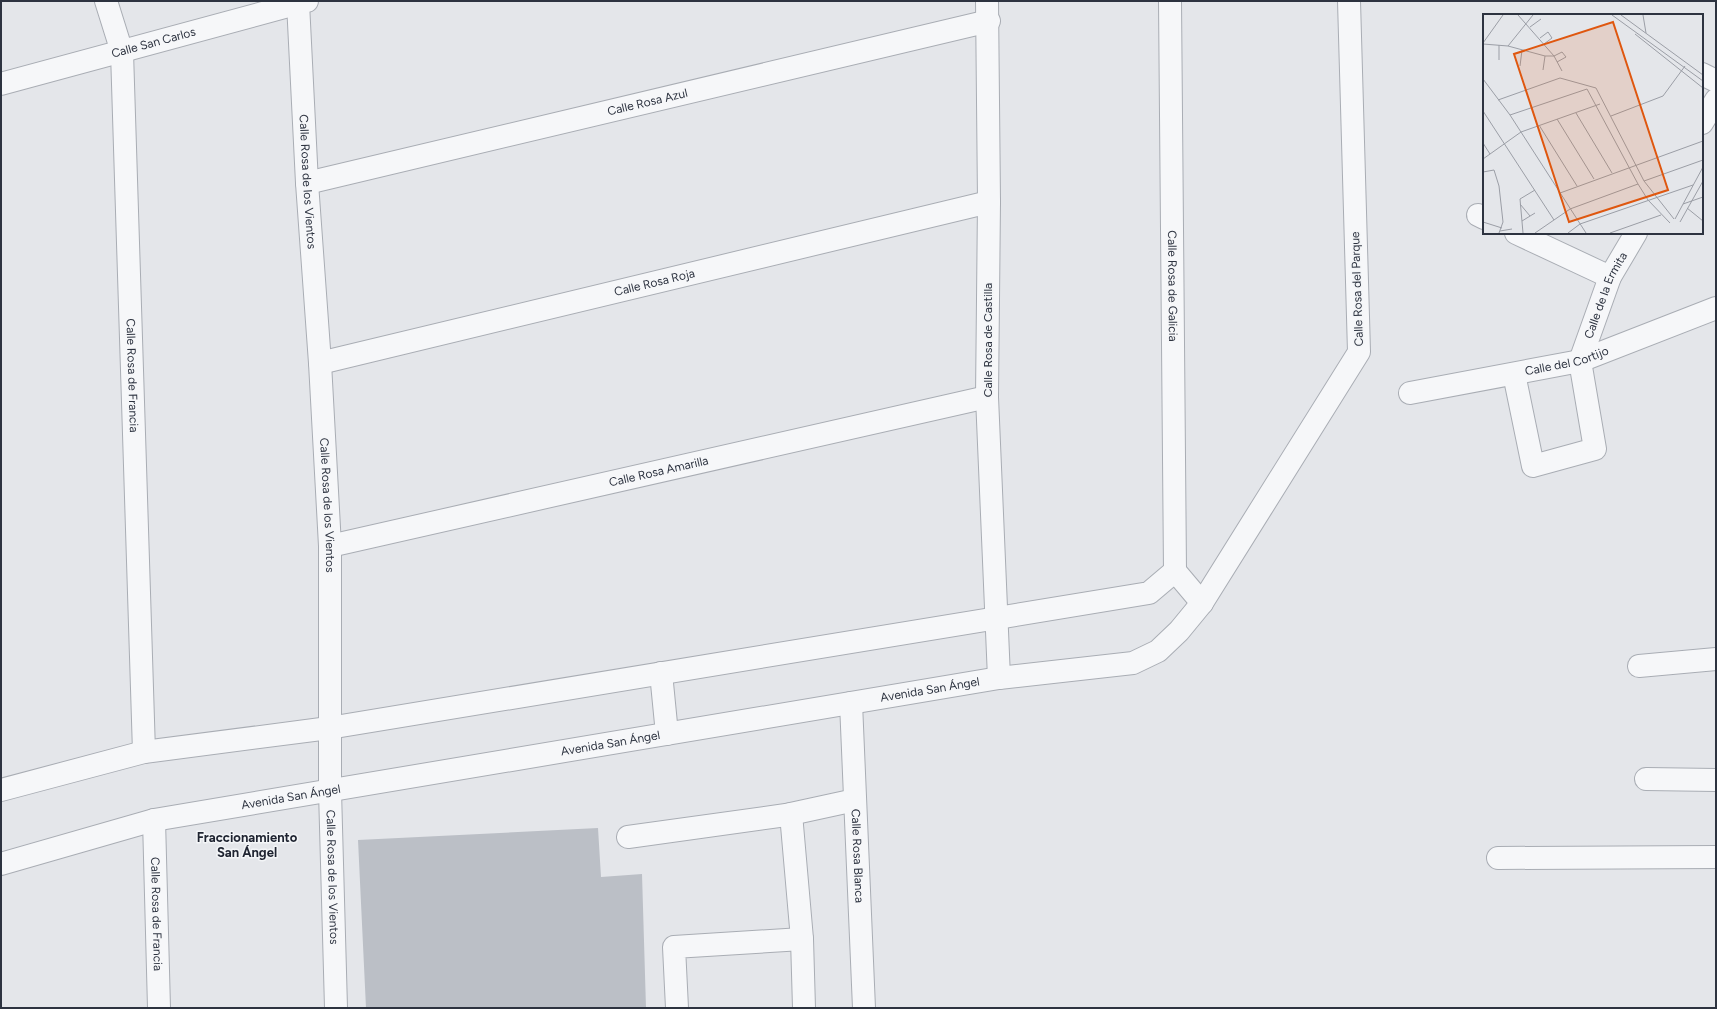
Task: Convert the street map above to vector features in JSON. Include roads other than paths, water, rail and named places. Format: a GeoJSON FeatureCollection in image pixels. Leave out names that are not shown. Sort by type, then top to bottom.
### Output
{"type":"FeatureCollection","features":[{"type":"Feature","properties":{"kind":"street","name":"Calle Rosa de Francia"},"geometry":{"type":"LineString","coordinates":[[106,1],[122,52],[144,752]]}},
{"type":"Feature","properties":{"kind":"street","name":"Calle Rosa de Galicia"},"geometry":{"type":"LineString","coordinates":[[1170,1],[1175,571]]}},
{"type":"Feature","properties":{"kind":"street","name":"Calle Rosa del Parque"},"geometry":{"type":"LineString","coordinates":[[1202,603],[1359,352],[1349,1]]}},
{"type":"Feature","properties":{"kind":"street","name":"Calle San Carlos"},"geometry":{"type":"LineString","coordinates":[[1,84],[302,2]]}},
{"type":"Feature","properties":{"kind":"street","name":"Calle Rosa de los Vientos"},"geometry":{"type":"LineString","coordinates":[[302,2],[307,183],[320,363],[330,546],[329,728],[336,1008]]}},
{"type":"Feature","properties":{"kind":"street","name":"Calle Rosa Azul"},"geometry":{"type":"LineString","coordinates":[[307,183],[988,11]]}},
{"type":"Feature","properties":{"kind":"street","name":"Calle Rosa de Castilla"},"geometry":{"type":"LineString","coordinates":[[988,11],[989,202],[987,397],[998,617],[999,678]]}},
{"type":"Feature","properties":{"kind":"street"},"geometry":{"type":"LineString","coordinates":[[1703,74],[1716,81]]}},
{"type":"Feature","properties":{"kind":"street"},"geometry":{"type":"LineString","coordinates":[[1703,121],[1716,100]]}},
{"type":"Feature","properties":{"kind":"street","name":"Calle Rosa Roja"},"geometry":{"type":"LineString","coordinates":[[320,363],[989,202]]}},
{"type":"Feature","properties":{"kind":"street"},"geometry":{"type":"LineString","coordinates":[[1518,234],[1610,278]]}},
{"type":"Feature","properties":{"kind":"street","name":"Calle de la Ermita"},"geometry":{"type":"LineString","coordinates":[[1580,361],[1610,278],[1635,234]]}},
{"type":"Feature","properties":{"kind":"street","name":"Calle del Cortijo"},"geometry":{"type":"LineString","coordinates":[[1410,393],[1580,361],[1716,308]]}},
{"type":"Feature","properties":{"kind":"street"},"geometry":{"type":"LineString","coordinates":[[1514,374],[1533,466],[1595,448],[1580,361]]}},
{"type":"Feature","properties":{"kind":"street","name":"Calle Rosa Amarilla"},"geometry":{"type":"LineString","coordinates":[[330,546],[987,397]]}},
{"type":"Feature","properties":{"kind":"street"},"geometry":{"type":"LineString","coordinates":[[1,790],[144,752],[329,728],[1149,593],[1175,571],[1202,603]]}},
{"type":"Feature","properties":{"kind":"street","name":"Avenida San Ángel"},"geometry":{"type":"LineString","coordinates":[[1,864],[154,820],[999,678],[1134,663],[1158,651],[1178,631],[1202,603]]}},
{"type":"Feature","properties":{"kind":"street"},"geometry":{"type":"LineString","coordinates":[[1639,666],[1716,659]]}},
{"type":"Feature","properties":{"kind":"street"},"geometry":{"type":"LineString","coordinates":[[661,673],[667,734]]}},
{"type":"Feature","properties":{"kind":"street","name":"Calle Rosa Blanca"},"geometry":{"type":"LineString","coordinates":[[851,703],[864,1008]]}},
{"type":"Feature","properties":{"kind":"street"},"geometry":{"type":"LineString","coordinates":[[1646,779],[1716,780]]}},
{"type":"Feature","properties":{"kind":"street"},"geometry":{"type":"LineString","coordinates":[[628,837],[791,814],[855,800]]}},
{"type":"Feature","properties":{"kind":"street"},"geometry":{"type":"LineString","coordinates":[[791,814],[802,939],[804,1008]]}},
{"type":"Feature","properties":{"kind":"street","name":"Calle Rosa de Francia"},"geometry":{"type":"LineString","coordinates":[[154,820],[158,1008]]}},
{"type":"Feature","properties":{"kind":"street"},"geometry":{"type":"LineString","coordinates":[[1498,858],[1716,857]]}},
{"type":"Feature","properties":{"kind":"street"},"geometry":{"type":"LineString","coordinates":[[677,1008],[674,947],[802,939]]}},
{"type":"Feature","properties":{"kind":"district","name":"Fraccionamiento San Ángel"},"geometry":{"type":"Point","coordinates":[247,844]}}]}
